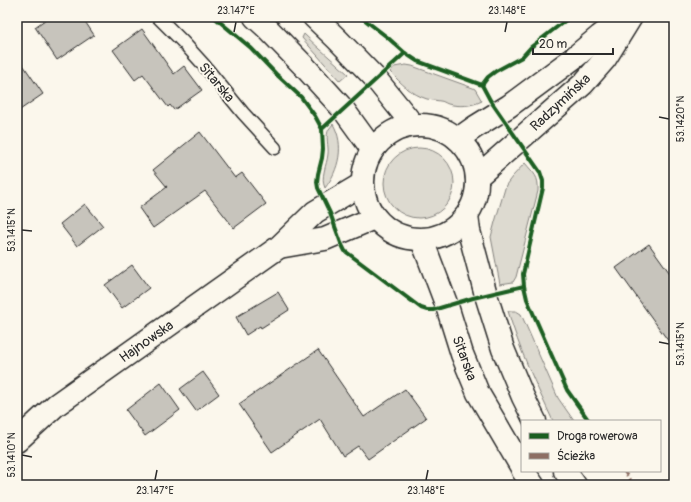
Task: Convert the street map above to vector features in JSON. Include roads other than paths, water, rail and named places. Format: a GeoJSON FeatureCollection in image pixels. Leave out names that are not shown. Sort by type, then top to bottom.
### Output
{"type":"FeatureCollection","features":[{"type":"Feature","properties":{"kind":"street"},"geometry":{"type":"LineString","coordinates":[[255,17],[304,66],[343,109],[372,149]]}},
{"type":"Feature","properties":{"kind":"street"},"geometry":{"type":"LineString","coordinates":[[314,17],[376,79],[413,125]]}},
{"type":"Feature","properties":{"kind":"street","name":"Radzymińska"},"geometry":{"type":"LineString","coordinates":[[458,139],[509,106],[626,17]]}},
{"type":"Feature","properties":{"kind":"street","name":"Radzymińska"},"geometry":{"type":"LineString","coordinates":[[477,177],[583,84],[605,59],[631,17]]}},
{"type":"Feature","properties":{"kind":"street"},"geometry":{"type":"LineString","coordinates":[[413,125],[428,125],[444,130],[458,139],[467,150],[474,163],[477,177],[477,190],[473,204],[467,216],[454,228],[439,237],[422,240],[404,238],[388,230],[374,218],[365,202],[362,184],[366,160],[372,149],[383,137],[397,129],[413,125]]}},
{"type":"Feature","properties":{"kind":"street","name":"Hajnowska"},"geometry":{"type":"LineString","coordinates":[[17,440],[56,405],[278,247],[315,212],[362,184]]}},
{"type":"Feature","properties":{"kind":"street"},"geometry":{"type":"LineString","coordinates":[[467,216],[469,231],[486,295],[503,349],[534,420]]}},
{"type":"Feature","properties":{"kind":"street","name":"Hajnowska"},"geometry":{"type":"LineString","coordinates":[[278,247],[325,239],[374,218]]}},
{"type":"Feature","properties":{"kind":"street","name":"Sitarska"},"geometry":{"type":"LineString","coordinates":[[422,240],[447,306],[462,354],[478,393],[521,467]]}},
{"type":"Feature","properties":{"kind":"street","name":"Sitarska"},"geometry":{"type":"LineString","coordinates":[[524,472],[533,485]]}},
{"type":"Feature","properties":{"kind":"street"},"geometry":{"type":"LineString","coordinates":[[566,472],[575,485]]}},
{"type":"Feature","properties":{"kind":"lane","name":"Sitarska"},"geometry":{"type":"LineString","coordinates":[[158,17],[198,59],[243,113],[275,148]]}}]}
